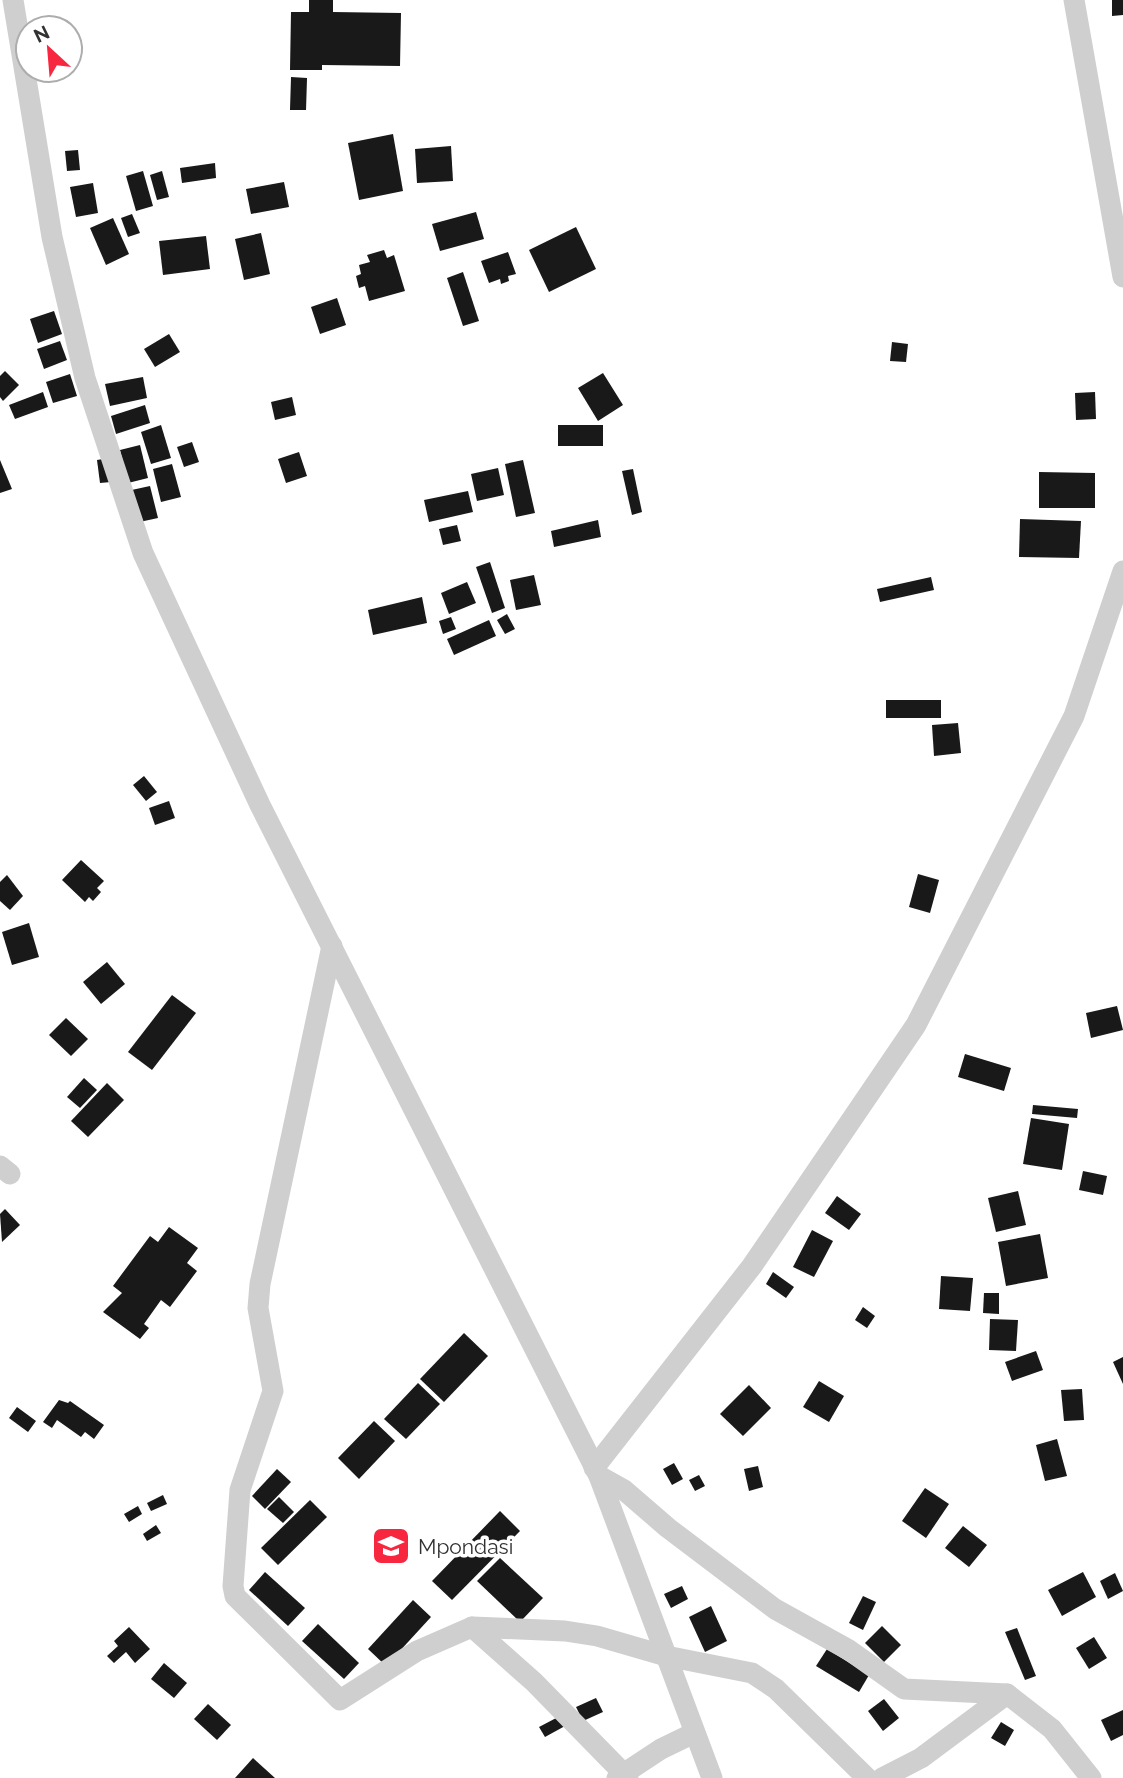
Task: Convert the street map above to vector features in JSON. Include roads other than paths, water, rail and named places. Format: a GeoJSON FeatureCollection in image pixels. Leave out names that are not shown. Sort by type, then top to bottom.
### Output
{"type":"FeatureCollection","features":[{"type":"Feature","properties":{"kind":"street"},"geometry":{"type":"LineString","coordinates":[[13,0],[55,250],[85,378],[143,553],[260,805],[597,1472],[712,1778]]}},
{"type":"Feature","properties":{"kind":"street"},"geometry":{"type":"LineString","coordinates":[[1074,0],[1123,277]]}},
{"type":"Feature","properties":{"kind":"street"},"geometry":{"type":"LineString","coordinates":[[597,1472],[752,1266],[916,1025],[1074,716],[1123,571]]}},
{"type":"Feature","properties":{"kind":"street"},"geometry":{"type":"LineString","coordinates":[[331,947],[260,1284],[258,1308],[273,1391],[240,1490],[233,1586],[235,1597],[340,1700],[417,1651],[472,1627],[576,1633],[666,1656],[752,1673],[776,1689],[867,1778]]}},
{"type":"Feature","properties":{"kind":"street"},"geometry":{"type":"LineString","coordinates":[[597,1472],[624,1490],[668,1528],[775,1609],[849,1650],[904,1689],[1007,1694],[1052,1729],[1091,1778]]}},
{"type":"Feature","properties":{"kind":"street"},"geometry":{"type":"LineString","coordinates":[[472,1627],[534,1682],[623,1776],[694,1733]]}},
{"type":"Feature","properties":{"kind":"street"},"geometry":{"type":"LineString","coordinates":[[882,1778],[921,1758],[1007,1694]]}},
{"type":"Feature","properties":{"kind":"place","name":"Mpondasi"},"geometry":{"type":"Point","coordinates":[391,1546]}}]}
